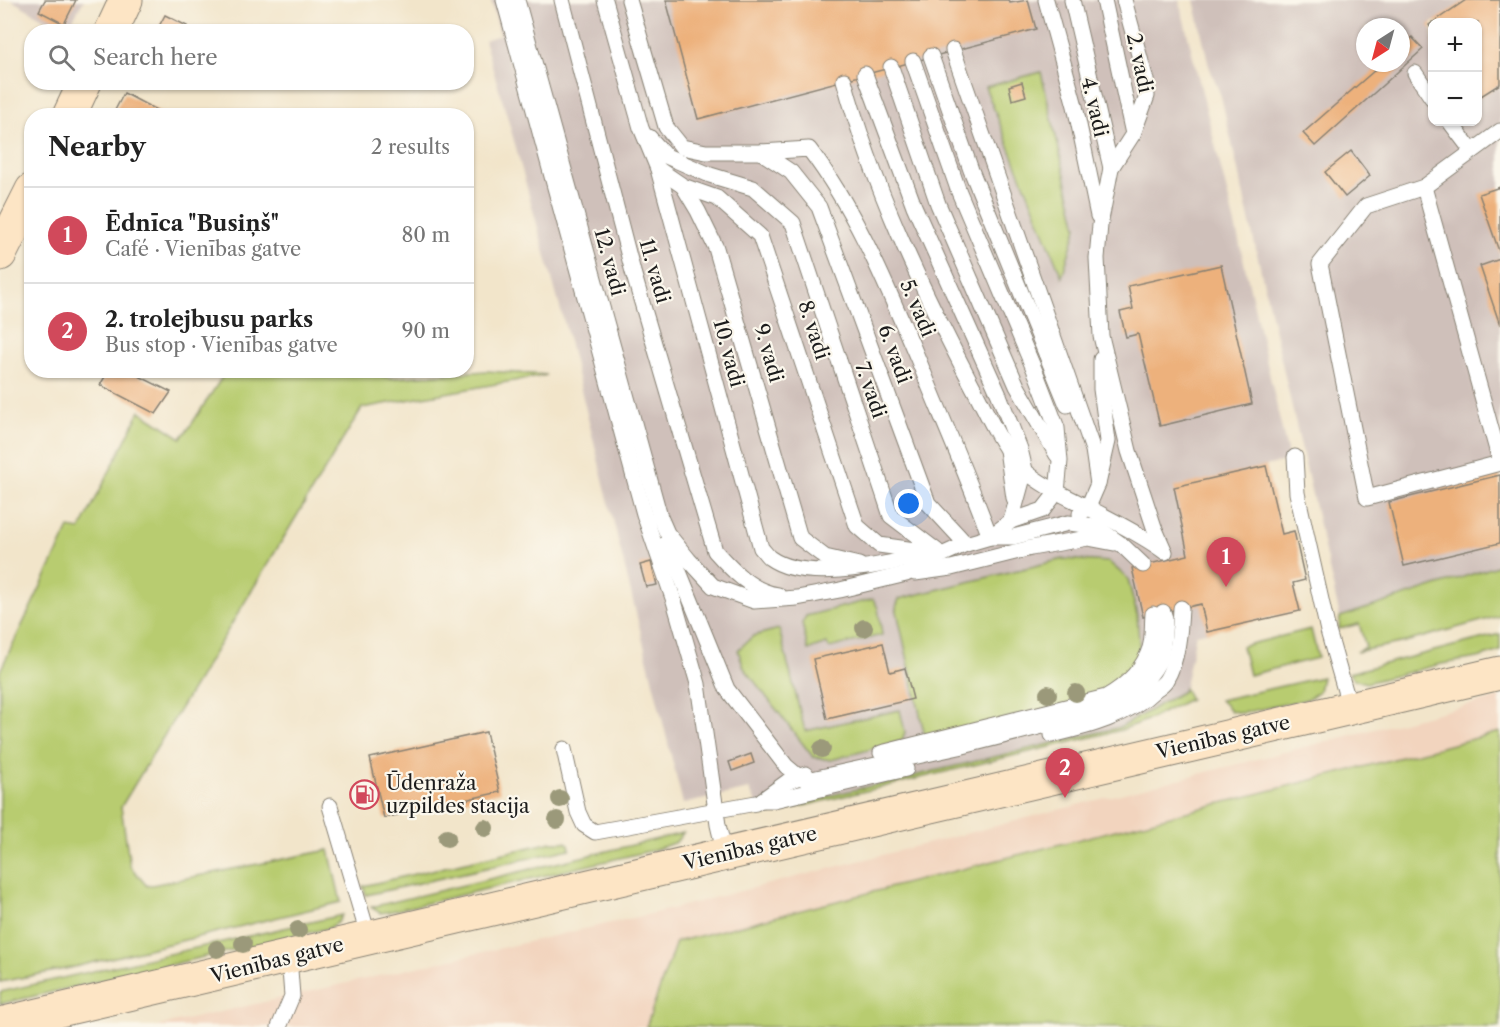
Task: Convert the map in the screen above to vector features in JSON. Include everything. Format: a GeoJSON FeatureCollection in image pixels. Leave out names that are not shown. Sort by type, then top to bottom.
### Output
{"type":"FeatureCollection","features":[{"type":"Feature","properties":{"kind":"main road"},"geometry":{"type":"LineString","coordinates":[[73,108],[81,90]]}},
{"type":"Feature","properties":{"kind":"main road"},"geometry":{"type":"LineString","coordinates":[[0,254],[24,206]]}},
{"type":"Feature","properties":{"kind":"main road","name":"Vienības gatve"},"geometry":{"type":"LineString","coordinates":[[0,1024],[1500,674]]}},
{"type":"Feature","properties":{"kind":"lane"},"geometry":{"type":"LineString","coordinates":[[504,0],[644,514],[674,601],[698,684],[725,854]]}},
{"type":"Feature","properties":{"kind":"lane","name":"12. vadi"},"geometry":{"type":"LineString","coordinates":[[517,0],[634,426],[660,517],[667,533]]}},
{"type":"Feature","properties":{"kind":"lane","name":"11. vadi"},"geometry":{"type":"LineString","coordinates":[[562,0],[633,272],[715,551],[734,573],[765,593],[796,598]]}},
{"type":"Feature","properties":{"kind":"lane","name":"10. vadi"},"geometry":{"type":"LineString","coordinates":[[605,0],[640,128],[658,169],[761,548],[770,558],[799,569],[837,572],[865,566]]}},
{"type":"Feature","properties":{"kind":"lane"},"geometry":{"type":"LineString","coordinates":[[629,0],[666,127],[682,147],[706,152],[761,152]]}},
{"type":"Feature","properties":{"kind":"lane","name":"4. vadi"},"geometry":{"type":"LineString","coordinates":[[1047,0],[1075,106],[1100,225]]}},
{"type":"Feature","properties":{"kind":"lane"},"geometry":{"type":"LineString","coordinates":[[1072,0],[1111,168]]}},
{"type":"Feature","properties":{"kind":"lane","name":"2. vadi"},"geometry":{"type":"LineString","coordinates":[[1104,0],[1133,134]]}},
{"type":"Feature","properties":{"kind":"lane"},"geometry":{"type":"LineString","coordinates":[[1068,523],[1088,507],[1098,484],[1107,441],[1101,389],[1097,258],[1100,225],[1111,168],[1133,134],[1147,96],[1146,80],[1124,0]]}},
{"type":"Feature","properties":{"kind":"lane"},"geometry":{"type":"LineString","coordinates":[[953,50],[1093,450],[1098,484]]}},
{"type":"Feature","properties":{"kind":"lane"},"geometry":{"type":"LineString","coordinates":[[931,56],[971,170],[1052,370],[1066,404],[1093,450]]}},
{"type":"Feature","properties":{"kind":"lane"},"geometry":{"type":"LineString","coordinates":[[913,61],[959,192],[1057,428],[1060,460],[1057,492],[1043,510],[1011,521],[990,537]]}},
{"type":"Feature","properties":{"kind":"lane"},"geometry":{"type":"LineString","coordinates":[[891,67],[938,204],[1017,386],[1060,460]]}},
{"type":"Feature","properties":{"kind":"lane"},"geometry":{"type":"LineString","coordinates":[[1414,73],[1428,92]]}},
{"type":"Feature","properties":{"kind":"lane"},"geometry":{"type":"LineString","coordinates":[[865,74],[914,206],[999,395],[1020,449],[1024,470],[1011,521]]}},
{"type":"Feature","properties":{"kind":"lane"},"geometry":{"type":"LineString","coordinates":[[844,80],[858,132],[894,221],[946,334],[1007,450],[1024,470],[1057,492],[1147,538],[1166,556],[1154,527],[1130,451],[1101,336]]}},
{"type":"Feature","properties":{"kind":"lane"},"geometry":{"type":"LineString","coordinates":[[1453,126],[1472,151]]}},
{"type":"Feature","properties":{"kind":"lane","name":"7. vadi"},"geometry":{"type":"LineString","coordinates":[[640,128],[666,156],[710,175],[753,188],[793,223],[891,516],[936,550]]}},
{"type":"Feature","properties":{"kind":"lane"},"geometry":{"type":"LineString","coordinates":[[1424,187],[1500,462],[1367,498],[1320,264],[1366,206],[1424,187],[1500,131]]}},
{"type":"Feature","properties":{"kind":"lane","name":"5. vadi"},"geometry":{"type":"LineString","coordinates":[[761,152],[809,149],[831,177],[874,258],[990,537]]}},
{"type":"Feature","properties":{"kind":"lane","name":"6. vadi"},"geometry":{"type":"LineString","coordinates":[[761,152],[791,172],[819,207],[928,503],[966,544]]}},
{"type":"Feature","properties":{"kind":"lane"},"geometry":{"type":"LineString","coordinates":[[658,169],[683,186]]}},
{"type":"Feature","properties":{"kind":"lane","name":"8. vadi"},"geometry":{"type":"LineString","coordinates":[[683,186],[717,198],[760,236],[857,526],[879,545],[915,551],[936,550]]}},
{"type":"Feature","properties":{"kind":"lane","name":"9. vadi"},"geometry":{"type":"LineString","coordinates":[[683,186],[716,248],[800,538],[825,557],[865,566]]}},
{"type":"Feature","properties":{"kind":"lane"},"geometry":{"type":"LineString","coordinates":[[1007,450],[1015,504]]}},
{"type":"Feature","properties":{"kind":"lane"},"geometry":{"type":"LineString","coordinates":[[1295,457],[1297,494],[1328,631],[1350,708]]}},
{"type":"Feature","properties":{"kind":"lane"},"geometry":{"type":"LineString","coordinates":[[865,566],[914,557],[990,537],[1013,537],[1068,523],[1095,526],[1147,565],[1147,553],[1126,529]]}},
{"type":"Feature","properties":{"kind":"lane"},"geometry":{"type":"LineString","coordinates":[[667,533],[713,586],[754,601],[796,598],[840,590],[906,574],[951,568],[1031,548],[1088,538],[1122,545]]}},
{"type":"Feature","properties":{"kind":"lane"},"geometry":{"type":"LineString","coordinates":[[667,533],[666,541],[727,689],[786,766],[799,777],[807,780],[959,747],[1106,710],[1125,699],[1142,685],[1160,660],[1165,618],[1158,613]]}},
{"type":"Feature","properties":{"kind":"lane"},"geometry":{"type":"LineString","coordinates":[[906,574],[966,544]]}},
{"type":"Feature","properties":{"kind":"lane"},"geometry":{"type":"LineString","coordinates":[[799,777],[787,782],[762,800],[784,798],[1082,728],[1114,718],[1145,700],[1166,680],[1178,645],[1181,608]]}},
{"type":"Feature","properties":{"kind":"lane"},"geometry":{"type":"LineString","coordinates":[[564,749],[578,812],[584,825],[595,831],[717,812],[756,803]]}},
{"type":"Feature","properties":{"kind":"lane"},"geometry":{"type":"LineString","coordinates":[[330,806],[369,938]]}},
{"type":"Feature","properties":{"kind":"lane"},"geometry":{"type":"LineString","coordinates":[[279,1027],[292,996],[289,957]]}},
{"type":"Feature","properties":{"kind":"shaded area"},"geometry":{"type":"Polygon","coordinates":[[[11,0],[84,0],[70,24],[54,24],[11,0]]]}},
{"type":"Feature","properties":{"kind":"shaded area"},"geometry":{"type":"Polygon","coordinates":[[[491,0],[1179,0],[1241,249],[1289,460],[1266,466],[1282,534],[1294,531],[1305,580],[1293,583],[1300,611],[1196,634],[1184,691],[1121,727],[761,812],[749,789],[683,804],[567,333],[484,40],[500,35],[491,0]]]}},
{"type":"Feature","properties":{"kind":"shaded area"},"geometry":{"type":"Polygon","coordinates":[[[1194,0],[1500,0],[1500,565],[1340,617],[1221,96],[1209,66],[1194,0]]]}},
{"type":"Feature","properties":{"kind":"shaded area"},"geometry":{"type":"Polygon","coordinates":[[[1500,697],[1500,1027],[155,1027],[659,912],[1500,697]]]}},
{"type":"Feature","properties":{"kind":"green space"},"geometry":{"type":"Polygon","coordinates":[[[1041,72],[1077,227],[1062,277],[985,87],[1041,72]]]}},
{"type":"Feature","properties":{"kind":"green space"},"geometry":{"type":"Polygon","coordinates":[[[487,371],[547,375],[362,408],[121,807],[130,866],[147,886],[329,850],[341,902],[70,968],[0,982],[0,671],[69,528],[80,530],[140,411],[181,438],[221,378],[474,378],[474,372],[487,371]]]}},
{"type":"Feature","properties":{"kind":"green space"},"geometry":{"type":"Polygon","coordinates":[[[1063,559],[1109,562],[1128,579],[1137,615],[1140,653],[1124,679],[1087,700],[925,737],[896,607],[899,599],[1063,559]]]}},
{"type":"Feature","properties":{"kind":"green space"},"geometry":{"type":"Polygon","coordinates":[[[1500,565],[1500,616],[1405,642],[1356,652],[1366,647],[1359,624],[1339,629],[1340,617],[1500,565]]]}},
{"type":"Feature","properties":{"kind":"green space"},"geometry":{"type":"Polygon","coordinates":[[[873,599],[878,608],[882,635],[829,648],[827,644],[808,650],[802,623],[806,616],[873,599]]]}},
{"type":"Feature","properties":{"kind":"green space"},"geometry":{"type":"Polygon","coordinates":[[[779,629],[805,731],[900,710],[905,732],[902,741],[831,760],[813,757],[744,668],[738,650],[753,636],[779,629]]]}},
{"type":"Feature","properties":{"kind":"green space"},"geometry":{"type":"Polygon","coordinates":[[[1311,629],[1318,658],[1249,675],[1242,646],[1311,629]]]}},
{"type":"Feature","properties":{"kind":"green space"},"geometry":{"type":"Polygon","coordinates":[[[1500,634],[1500,651],[1478,658],[1441,664],[1366,683],[1354,679],[1349,673],[1500,634]]]}},
{"type":"Feature","properties":{"kind":"green space"},"geometry":{"type":"Polygon","coordinates":[[[1322,677],[1319,691],[1308,699],[1242,713],[1231,711],[1220,700],[1322,677]]]}},
{"type":"Feature","properties":{"kind":"green space"},"geometry":{"type":"Polygon","coordinates":[[[1184,688],[1190,699],[1150,719],[1121,730],[765,815],[757,816],[755,812],[759,808],[761,812],[1121,727],[1183,691],[1184,688]]]}},
{"type":"Feature","properties":{"kind":"green space"},"geometry":{"type":"Polygon","coordinates":[[[1500,732],[1500,1027],[646,1027],[676,942],[1500,732]]]}},
{"type":"Feature","properties":{"kind":"green space"},"geometry":{"type":"Polygon","coordinates":[[[683,833],[676,842],[654,850],[388,912],[380,913],[371,907],[683,833]]]}},
{"type":"Feature","properties":{"kind":"green space"},"geometry":{"type":"Polygon","coordinates":[[[552,842],[565,842],[569,844],[570,849],[366,895],[363,886],[552,842]]]}},
{"type":"Feature","properties":{"kind":"green space"},"geometry":{"type":"Polygon","coordinates":[[[342,915],[338,922],[329,928],[0,1004],[0,992],[342,915]]]}},
{"type":"Feature","properties":{"kind":"building"},"geometry":{"type":"Polygon","coordinates":[[[45,0],[76,0],[64,24],[39,11],[45,0]]]}},
{"type":"Feature","properties":{"kind":"building"},"geometry":{"type":"Polygon","coordinates":[[[666,0],[1009,0],[1010,3],[1028,0],[1036,29],[698,119],[666,0]]]}},
{"type":"Feature","properties":{"kind":"building"},"geometry":{"type":"Polygon","coordinates":[[[1466,0],[1500,0],[1500,84],[1482,95],[1482,18],[1439,18],[1466,0]]]}},
{"type":"Feature","properties":{"kind":"building"},"geometry":{"type":"Polygon","coordinates":[[[165,15],[183,24],[160,24],[165,15]]]}},
{"type":"Feature","properties":{"kind":"building"},"geometry":{"type":"Polygon","coordinates":[[[1412,37],[1423,49],[1410,61],[1410,39],[1412,37]]]}},
{"type":"Feature","properties":{"kind":"building"},"geometry":{"type":"Polygon","coordinates":[[[1373,72],[1397,72],[1315,146],[1303,133],[1373,72]]]}},
{"type":"Feature","properties":{"kind":"building"},"geometry":{"type":"Polygon","coordinates":[[[1022,82],[1026,96],[1012,100],[1009,86],[1022,82]]]}},
{"type":"Feature","properties":{"kind":"building"},"geometry":{"type":"Polygon","coordinates":[[[124,93],[152,108],[116,108],[124,93]]]}},
{"type":"Feature","properties":{"kind":"building"},"geometry":{"type":"Polygon","coordinates":[[[1351,151],[1370,176],[1345,197],[1325,172],[1351,151]]]}},
{"type":"Feature","properties":{"kind":"building"},"geometry":{"type":"Polygon","coordinates":[[[1500,187],[1500,254],[1479,194],[1500,187]]]}},
{"type":"Feature","properties":{"kind":"building"},"geometry":{"type":"Polygon","coordinates":[[[1500,259],[1500,325],[1480,266],[1500,259]]]}},
{"type":"Feature","properties":{"kind":"building"},"geometry":{"type":"Polygon","coordinates":[[[1221,265],[1252,404],[1160,426],[1138,334],[1126,337],[1120,312],[1133,309],[1128,286],[1221,265]]]}},
{"type":"Feature","properties":{"kind":"building"},"geometry":{"type":"Polygon","coordinates":[[[104,378],[143,378],[171,392],[156,414],[100,385],[104,378]]]}},
{"type":"Feature","properties":{"kind":"building"},"geometry":{"type":"Polygon","coordinates":[[[1266,466],[1282,534],[1294,531],[1305,580],[1293,583],[1300,611],[1207,632],[1201,604],[1143,617],[1132,568],[1188,555],[1174,487],[1266,466]]]}},
{"type":"Feature","properties":{"kind":"building"},"geometry":{"type":"Polygon","coordinates":[[[1500,475],[1500,543],[1404,566],[1389,502],[1500,475]]]}},
{"type":"Feature","properties":{"kind":"building"},"geometry":{"type":"Polygon","coordinates":[[[651,562],[657,585],[646,587],[640,565],[651,562]]]}},
{"type":"Feature","properties":{"kind":"building"},"geometry":{"type":"Polygon","coordinates":[[[883,643],[890,672],[905,668],[913,699],[827,719],[813,659],[883,643]]]}},
{"type":"Feature","properties":{"kind":"building"},"geometry":{"type":"Polygon","coordinates":[[[486,732],[500,792],[384,818],[370,758],[486,732]]]}},
{"type":"Feature","properties":{"kind":"building"},"geometry":{"type":"Polygon","coordinates":[[[751,754],[754,763],[732,771],[729,762],[751,754]]]}},
{"type":"Feature","properties":{"kind":"place","name":"Ēdnīca \"Busiņš\""},"geometry":{"type":"Point","coordinates":[1226,587]}},
{"type":"Feature","properties":{"kind":"place","name":"Ūdeņraža uzpildes stacija"},"geometry":{"type":"Point","coordinates":[365,794]}},
{"type":"Feature","properties":{"kind":"place","name":"2. trolejbusu parks"},"geometry":{"type":"Point","coordinates":[1065,798]}}]}
